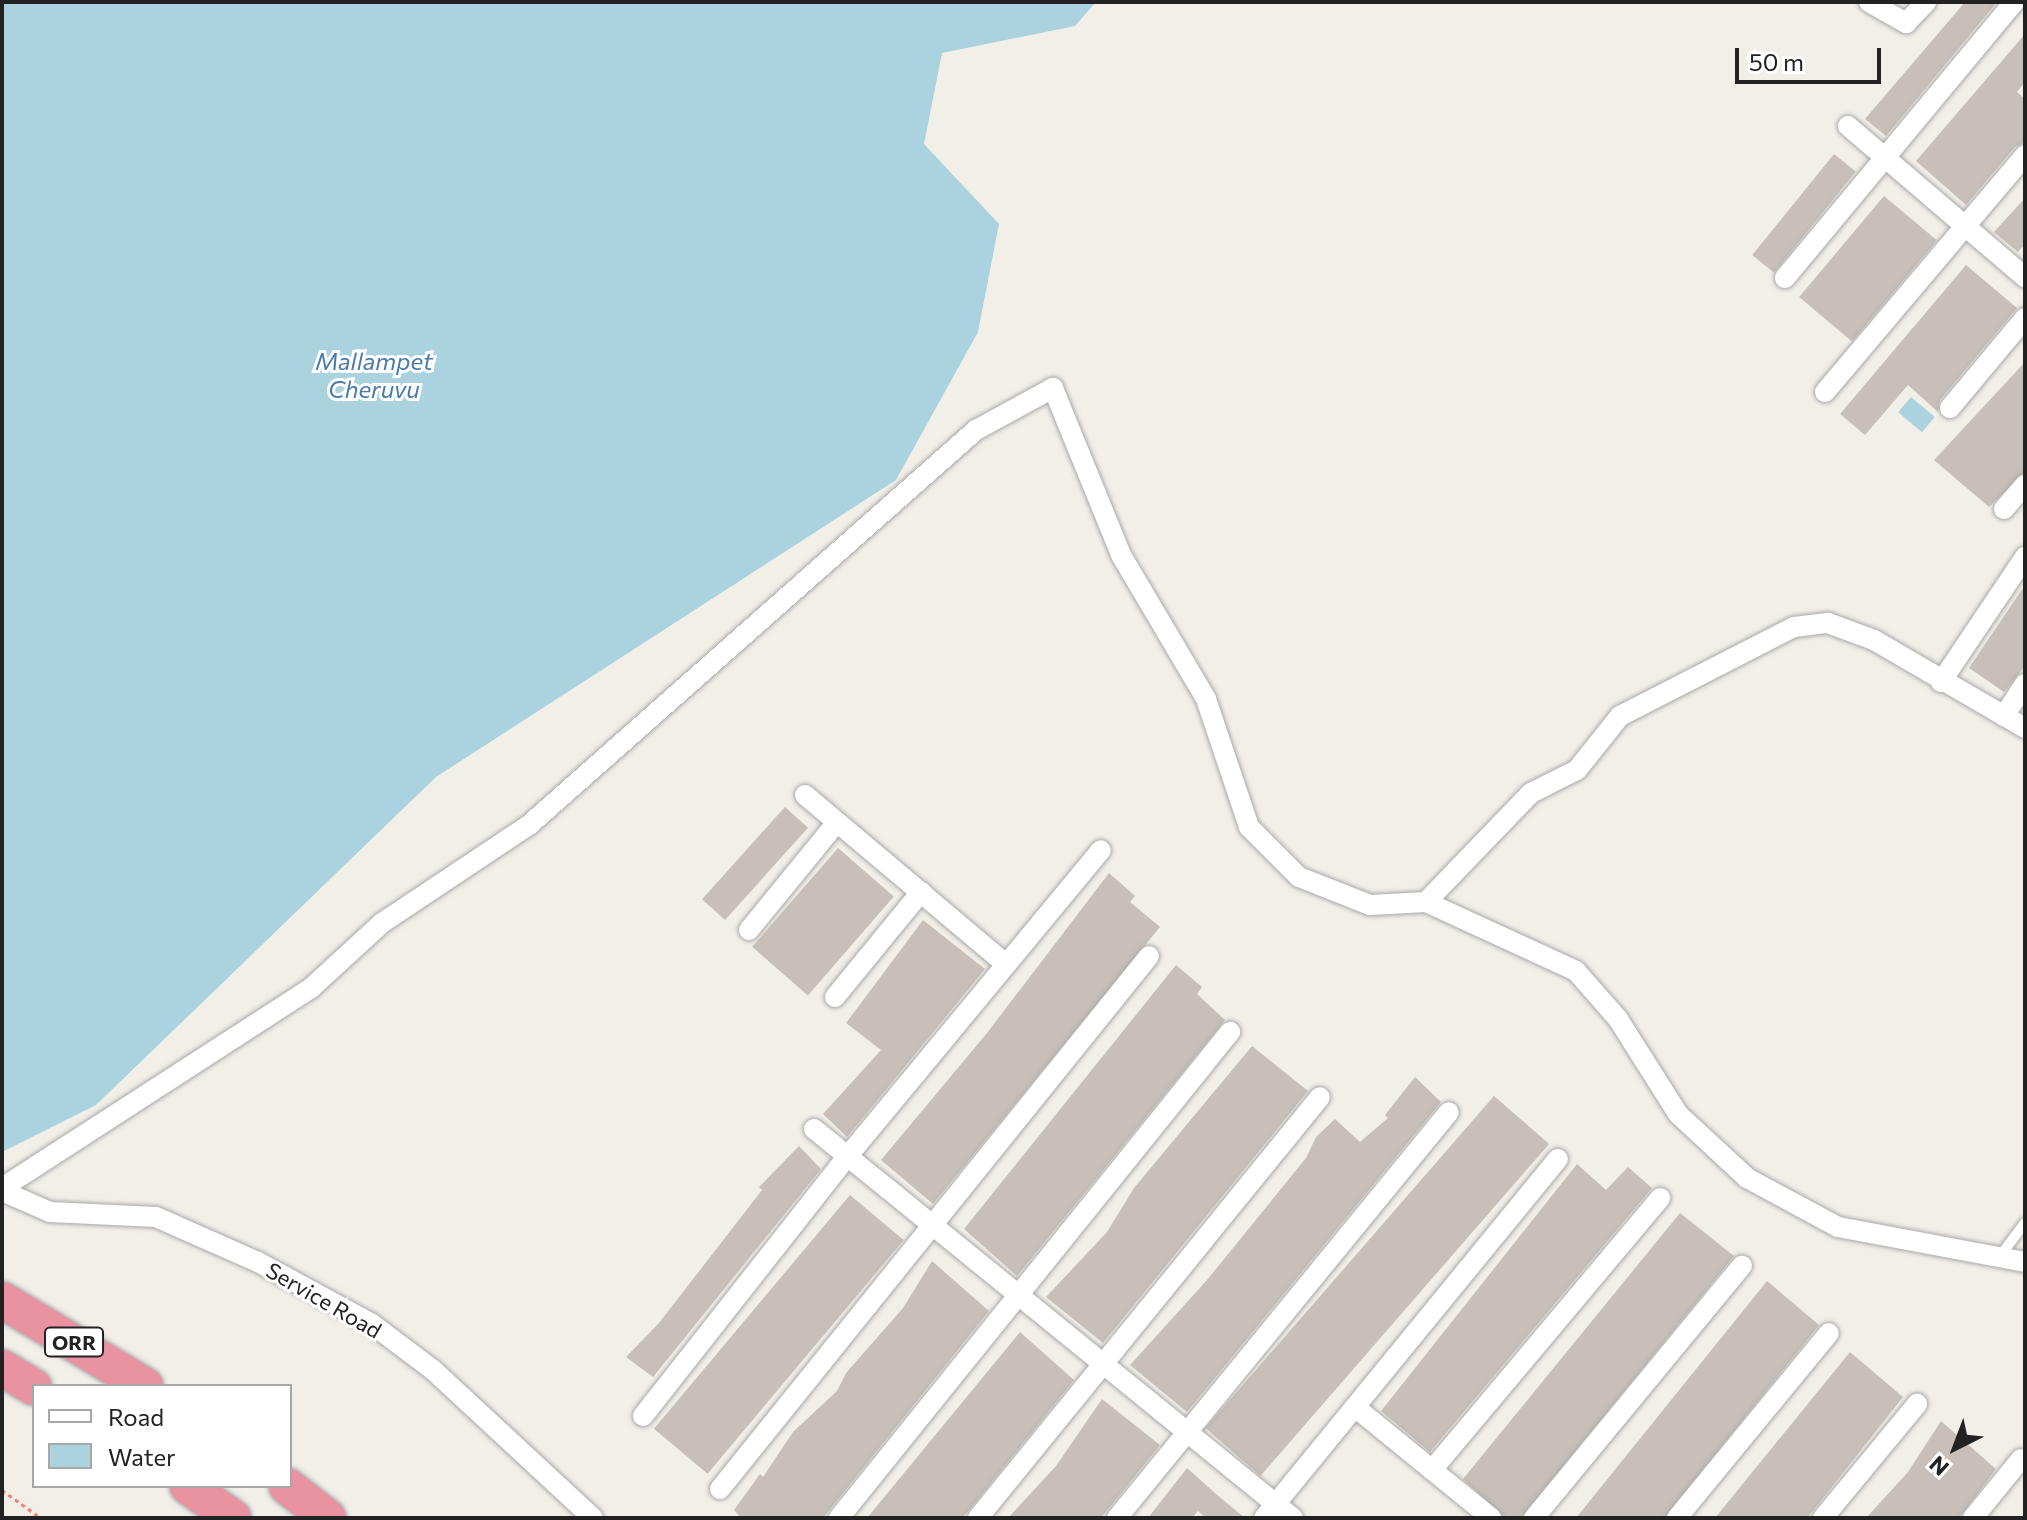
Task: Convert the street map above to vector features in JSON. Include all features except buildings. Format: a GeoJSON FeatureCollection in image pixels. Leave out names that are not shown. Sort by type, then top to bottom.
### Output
{"type":"FeatureCollection","features":[{"type":"Feature","properties":{"kind":"highway","name":"ORR"},"geometry":{"type":"LineString","coordinates":[[2,1300],[142,1384]]}},
{"type":"Feature","properties":{"kind":"highway","name":"ORR"},"geometry":{"type":"LineString","coordinates":[[2,1368],[32,1386]]}},
{"type":"Feature","properties":{"kind":"highway"},"geometry":{"type":"LineString","coordinates":[[191,1488],[233,1518]]}},
{"type":"Feature","properties":{"kind":"highway"},"geometry":{"type":"LineString","coordinates":[[290,1488],[328,1518]]}},
{"type":"Feature","properties":{"kind":"street"},"geometry":{"type":"LineString","coordinates":[[1869,2],[1906,23],[1926,2]]}},
{"type":"Feature","properties":{"kind":"street"},"geometry":{"type":"LineString","coordinates":[[1785,278],[1883,156],[2014,2]]}},
{"type":"Feature","properties":{"kind":"street"},"geometry":{"type":"LineString","coordinates":[[1848,126],[2025,277]]}},
{"type":"Feature","properties":{"kind":"street"},"geometry":{"type":"LineString","coordinates":[[1825,392],[2025,155]]}},
{"type":"Feature","properties":{"kind":"street"},"geometry":{"type":"LineString","coordinates":[[1950,408],[2025,318]]}},
{"type":"Feature","properties":{"kind":"street"},"geometry":{"type":"LineString","coordinates":[[2,1190],[311,988],[382,923],[529,825],[976,430],[1053,388],[1121,555],[1206,699],[1249,827],[1299,877],[1370,905],[1426,902],[1576,971],[1618,1019],[1678,1114],[1747,1178],[1838,1227],[2025,1262]]}},
{"type":"Feature","properties":{"kind":"street"},"geometry":{"type":"LineString","coordinates":[[2004,509],[2025,485]]}},
{"type":"Feature","properties":{"kind":"street"},"geometry":{"type":"LineString","coordinates":[[1941,682],[2025,557]]}},
{"type":"Feature","properties":{"kind":"street"},"geometry":{"type":"LineString","coordinates":[[1426,902],[1531,793],[1577,770],[1620,716],[1794,627],[1828,623],[1874,640],[1941,682],[2025,728]]}},
{"type":"Feature","properties":{"kind":"street"},"geometry":{"type":"LineString","coordinates":[[2004,716],[2025,684]]}},
{"type":"Feature","properties":{"kind":"street"},"geometry":{"type":"LineString","coordinates":[[805,795],[1006,964]]}},
{"type":"Feature","properties":{"kind":"street"},"geometry":{"type":"LineString","coordinates":[[749,930],[837,822]]}},
{"type":"Feature","properties":{"kind":"street"},"geometry":{"type":"LineString","coordinates":[[643,1416],[847,1157],[1101,850]]}},
{"type":"Feature","properties":{"kind":"street"},"geometry":{"type":"LineString","coordinates":[[835,997],[921,892]]}},
{"type":"Feature","properties":{"kind":"street"},"geometry":{"type":"LineString","coordinates":[[720,1489],[934,1227],[1149,956]]}},
{"type":"Feature","properties":{"kind":"street"},"geometry":{"type":"LineString","coordinates":[[839,1518],[1230,1032]]}},
{"type":"Feature","properties":{"kind":"street"},"geometry":{"type":"LineString","coordinates":[[978,1518],[1106,1366],[1320,1097]]}},
{"type":"Feature","properties":{"kind":"street"},"geometry":{"type":"LineString","coordinates":[[1117,1518],[1449,1112]]}},
{"type":"Feature","properties":{"kind":"street"},"geometry":{"type":"LineString","coordinates":[[814,1129],[1186,1431],[1270,1511],[1293,1518]]}},
{"type":"Feature","properties":{"kind":"street"},"geometry":{"type":"LineString","coordinates":[[1270,1511],[1558,1159]]}},
{"type":"Feature","properties":{"kind":"street","name":"Service Road"},"geometry":{"type":"LineString","coordinates":[[2,1190],[58,1214],[156,1217],[258,1262],[372,1324],[433,1370],[593,1518]]}},
{"type":"Feature","properties":{"kind":"street"},"geometry":{"type":"LineString","coordinates":[[1432,1470],[1660,1198]]}},
{"type":"Feature","properties":{"kind":"street"},"geometry":{"type":"LineString","coordinates":[[1534,1518],[1742,1266]]}},
{"type":"Feature","properties":{"kind":"street"},"geometry":{"type":"LineString","coordinates":[[1677,1518],[1829,1333]]}},
{"type":"Feature","properties":{"kind":"street"},"geometry":{"type":"LineString","coordinates":[[1823,1518],[1917,1404]]}},
{"type":"Feature","properties":{"kind":"street"},"geometry":{"type":"LineString","coordinates":[[1355,1407],[1491,1518]]}},
{"type":"Feature","properties":{"kind":"street"},"geometry":{"type":"LineString","coordinates":[[1973,1518],[2021,1459]]}},
{"type":"Feature","properties":{"kind":"lane"},"geometry":{"type":"LineString","coordinates":[[2000,1256],[2025,1223]]}},
{"type":"Feature","properties":{"kind":"path"},"geometry":{"type":"LineString","coordinates":[[2,1490],[41,1518]]}},
{"type":"Feature","properties":{"kind":"water","name":"Mallampet Cheruvu"},"geometry":{"type":"Polygon","coordinates":[[[2,2],[1096,2],[1075,26],[942,53],[924,144],[999,224],[978,332],[896,480],[436,777],[96,1105],[2,1152],[2,2]]]}},
{"type":"Feature","properties":{"kind":"water"},"geometry":{"type":"Polygon","coordinates":[[[1911,397],[1935,417],[1922,432],[1898,412],[1911,397]]]}}]}
